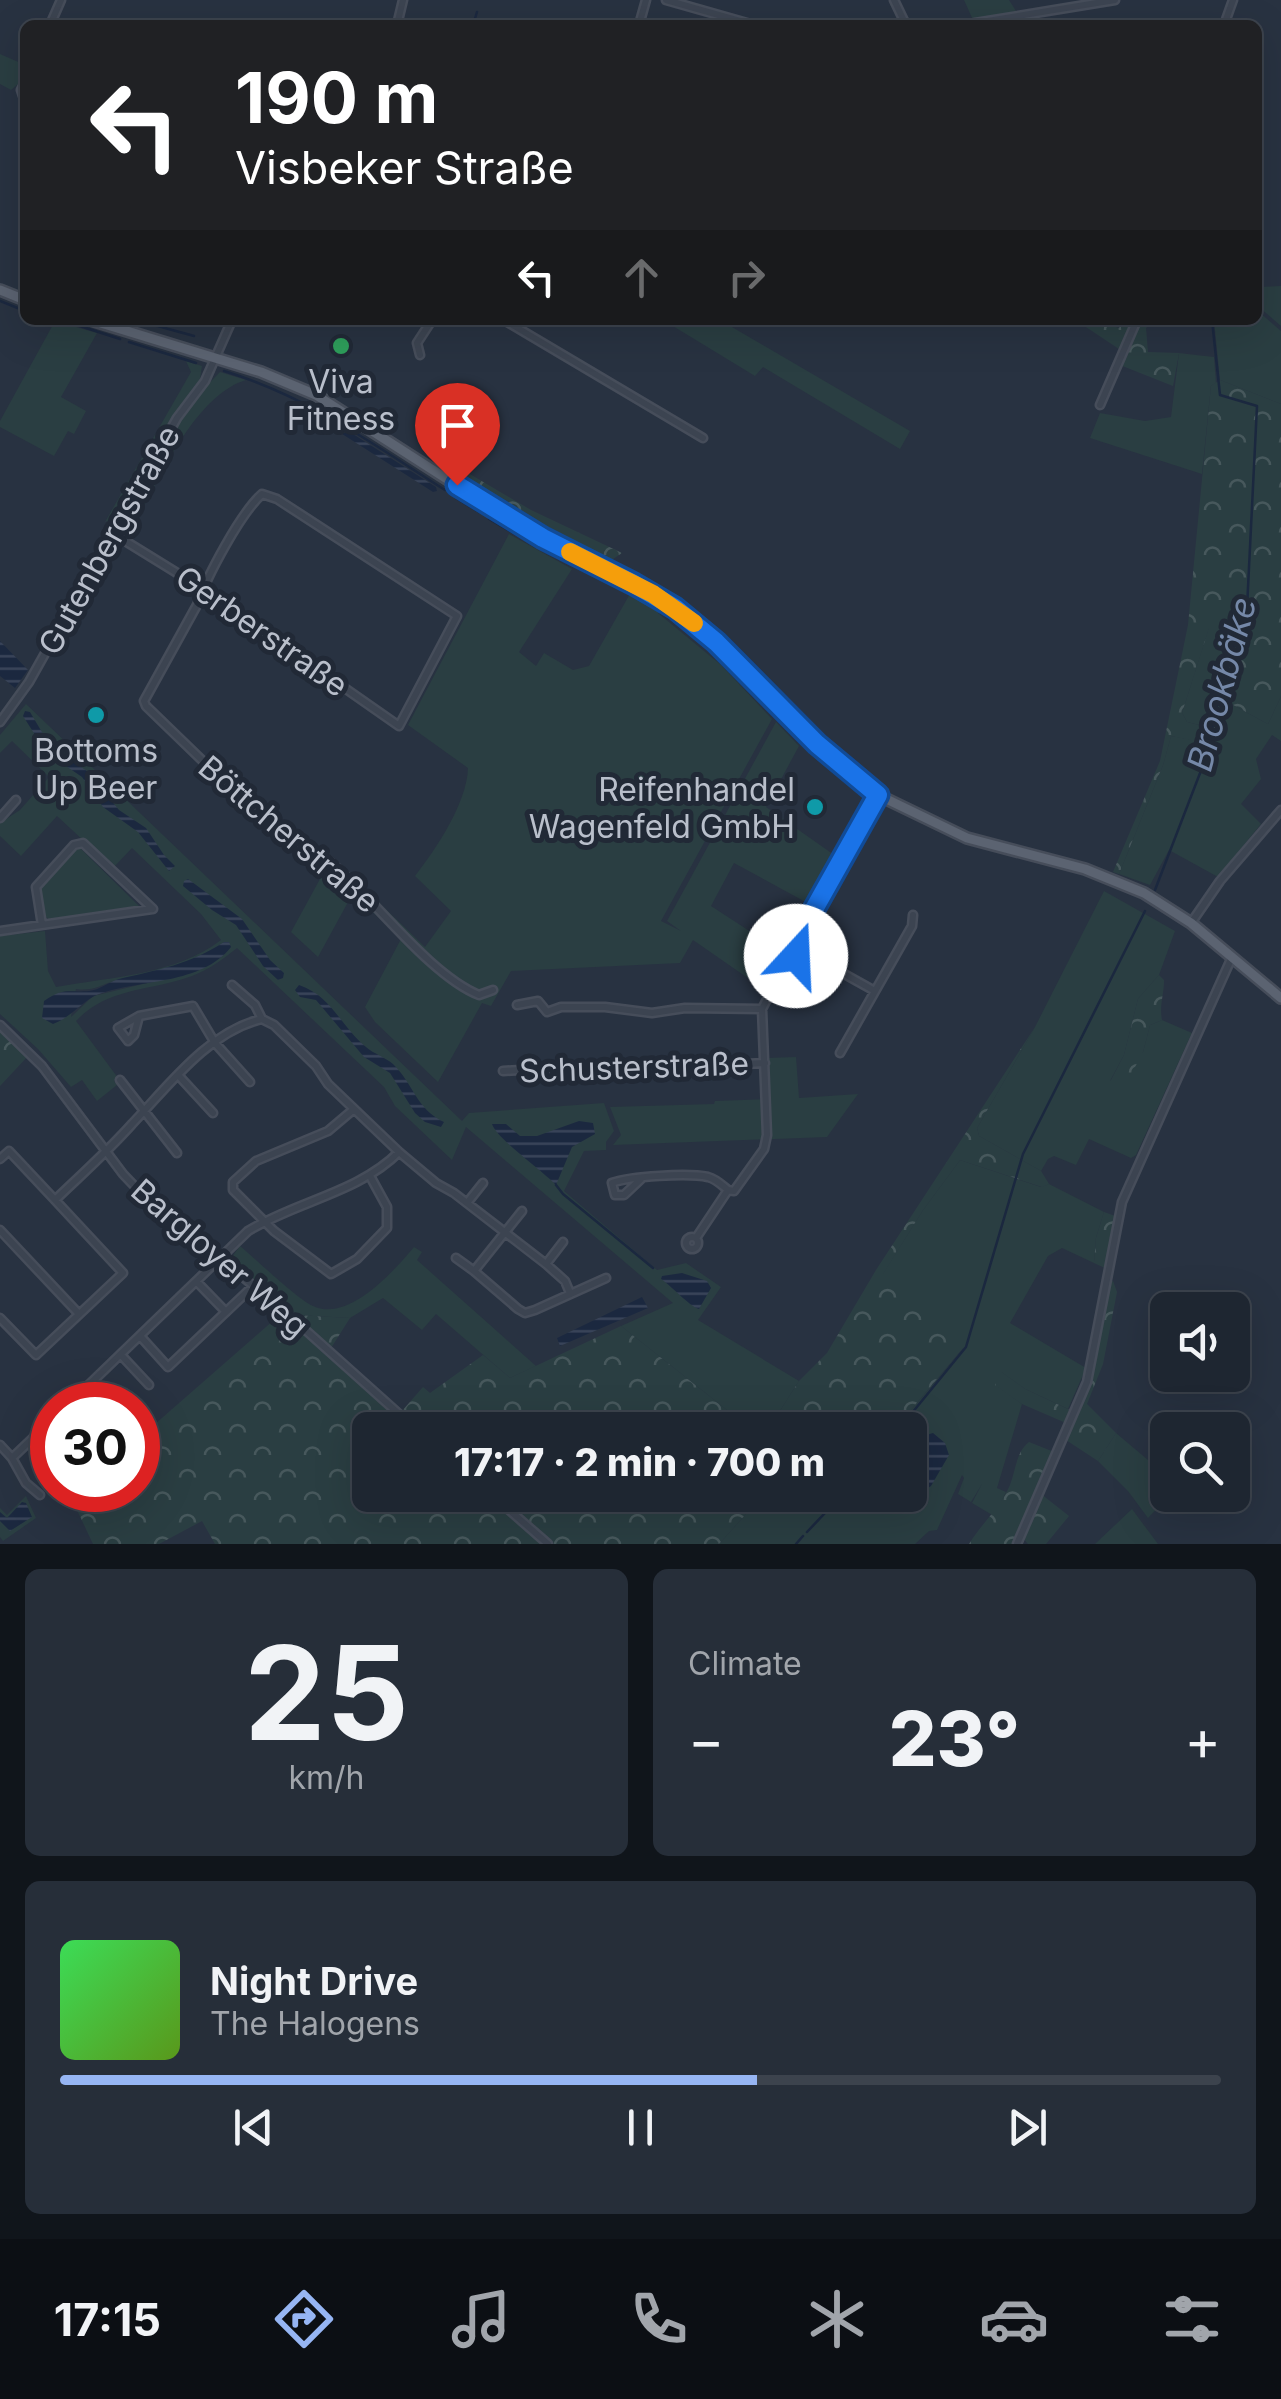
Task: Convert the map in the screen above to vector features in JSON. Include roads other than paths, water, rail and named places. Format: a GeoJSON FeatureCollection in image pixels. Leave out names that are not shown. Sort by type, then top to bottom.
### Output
{"type":"FeatureCollection","features":[{"type":"Feature","properties":{"kind":"main road"},"geometry":{"type":"LineString","coordinates":[[108,325],[214,357],[316,395],[530,531],[675,608],[708,634],[824,751],[878,795],[968,838],[1112,878],[1144,893],[1190,922],[1281,998]]}},
{"type":"Feature","properties":{"kind":"street"},"geometry":{"type":"LineString","coordinates":[[666,0],[736,20]]}},
{"type":"Feature","properties":{"kind":"street"},"geometry":{"type":"LineString","coordinates":[[994,20],[1115,0]]}},
{"type":"Feature","properties":{"kind":"street","name":"Gutenbergstraße"},"geometry":{"type":"LineString","coordinates":[[0,722],[29,682],[177,418],[205,381],[230,325]]}},
{"type":"Feature","properties":{"kind":"street"},"geometry":{"type":"LineString","coordinates":[[420,355],[418,343],[429,325]]}},
{"type":"Feature","properties":{"kind":"street"},"geometry":{"type":"LineString","coordinates":[[512,325],[702,438]]}},
{"type":"Feature","properties":{"kind":"street"},"geometry":{"type":"LineString","coordinates":[[1100,405],[1135,325]]}},
{"type":"Feature","properties":{"kind":"street","name":"Gerberstraße"},"geometry":{"type":"LineString","coordinates":[[122,540],[202,589],[399,726],[457,616],[277,499],[262,494],[202,589]]}},
{"type":"Feature","properties":{"kind":"street","name":"Böttcherstraße"},"geometry":{"type":"LineString","coordinates":[[202,589],[144,701],[146,706],[268,824],[285,838],[326,858],[452,979],[480,995],[493,990]]}},
{"type":"Feature","properties":{"kind":"street"},"geometry":{"type":"LineString","coordinates":[[799,936],[878,795]]}},
{"type":"Feature","properties":{"kind":"street"},"geometry":{"type":"LineString","coordinates":[[0,818],[16,800]]}},
{"type":"Feature","properties":{"kind":"street"},"geometry":{"type":"LineString","coordinates":[[1190,922],[1220,880],[1281,810]]}},
{"type":"Feature","properties":{"kind":"street"},"geometry":{"type":"LineString","coordinates":[[0,930],[42,925],[153,909],[84,843],[74,845],[36,888],[42,925]]}},
{"type":"Feature","properties":{"kind":"street"},"geometry":{"type":"LineString","coordinates":[[840,1053],[912,926],[913,915]]}},
{"type":"Feature","properties":{"kind":"street"},"geometry":{"type":"LineString","coordinates":[[792,935],[799,936],[805,944],[804,951],[789,956],[784,951],[784,941],[792,935]]}},
{"type":"Feature","properties":{"kind":"street"},"geometry":{"type":"LineString","coordinates":[[804,951],[873,990]]}},
{"type":"Feature","properties":{"kind":"street"},"geometry":{"type":"LineString","coordinates":[[641,1178],[706,1176],[734,1191],[764,1149],[762,1009],[789,956]]}},
{"type":"Feature","properties":{"kind":"street"},"geometry":{"type":"LineString","coordinates":[[1018,1544],[1087,1382],[1118,1214],[1188,1048],[1232,956]]}},
{"type":"Feature","properties":{"kind":"street"},"geometry":{"type":"LineString","coordinates":[[232,985],[399,1152],[436,1184],[468,1203],[546,1264],[565,1282],[570,1294]]}},
{"type":"Feature","properties":{"kind":"street"},"geometry":{"type":"LineString","coordinates":[[516,1004],[538,1001],[548,1012],[561,1007],[606,1006],[652,1013],[685,1008],[762,1009]]}},
{"type":"Feature","properties":{"kind":"street"},"geometry":{"type":"LineString","coordinates":[[139,1016],[192,1006],[216,1043],[250,1082]]}},
{"type":"Feature","properties":{"kind":"street"},"geometry":{"type":"LineString","coordinates":[[56,1200],[178,1075],[216,1043],[262,1019]]}},
{"type":"Feature","properties":{"kind":"street","name":"Bargloyer Weg"},"geometry":{"type":"LineString","coordinates":[[0,1026],[42,1066],[105,1150],[146,1196],[397,1412]]}},
{"type":"Feature","properties":{"kind":"street","name":"Schusterstraße"},"geometry":{"type":"LineString","coordinates":[[503,1072],[599,1065],[620,1071],[765,1064]]}},
{"type":"Feature","properties":{"kind":"street"},"geometry":{"type":"LineString","coordinates":[[178,1075],[213,1113]]}},
{"type":"Feature","properties":{"kind":"street"},"geometry":{"type":"LineString","coordinates":[[120,1080],[177,1153]]}},
{"type":"Feature","properties":{"kind":"street"},"geometry":{"type":"LineString","coordinates":[[354,1109],[328,1131],[256,1160],[233,1182],[233,1190],[323,1271],[333,1274],[367,1251],[387,1228],[387,1207],[370,1176]]}},
{"type":"Feature","properties":{"kind":"street"},"geometry":{"type":"LineString","coordinates":[[0,1160],[9,1151],[123,1272],[36,1355],[0,1318]]}},
{"type":"Feature","properties":{"kind":"street"},"geometry":{"type":"LineString","coordinates":[[92,1382],[234,1244],[264,1221],[370,1176],[399,1152]]}},
{"type":"Feature","properties":{"kind":"street"},"geometry":{"type":"LineString","coordinates":[[468,1203],[484,1183]]}},
{"type":"Feature","properties":{"kind":"street"},"geometry":{"type":"LineString","coordinates":[[696,1238],[728,1190]]}},
{"type":"Feature","properties":{"kind":"street"},"geometry":{"type":"LineString","coordinates":[[474,1270],[522,1211]]}},
{"type":"Feature","properties":{"kind":"street"},"geometry":{"type":"LineString","coordinates":[[0,1230],[79,1314]]}},
{"type":"Feature","properties":{"kind":"street"},"geometry":{"type":"LineString","coordinates":[[546,1264],[562,1242]]}},
{"type":"Feature","properties":{"kind":"street"},"geometry":{"type":"LineString","coordinates":[[456,1258],[525,1312],[606,1278]]}},
{"type":"Feature","properties":{"kind":"street"},"geometry":{"type":"LineString","coordinates":[[196,1282],[226,1312]]}},
{"type":"Feature","properties":{"kind":"street"},"geometry":{"type":"LineString","coordinates":[[140,1336],[168,1367],[248,1291]]}},
{"type":"Feature","properties":{"kind":"street"},"geometry":{"type":"LineString","coordinates":[[120,1355],[146,1382]]}},
{"type":"Feature","properties":{"kind":"street"},"geometry":{"type":"LineString","coordinates":[[12,1458],[30,1441]]}},
{"type":"Feature","properties":{"kind":"street"},"geometry":{"type":"LineString","coordinates":[[0,1444],[30,1486]]}},
{"type":"Feature","properties":{"kind":"street"},"geometry":{"type":"LineString","coordinates":[[511,1512],[548,1544]]}},
{"type":"Feature","properties":{"kind":"water"},"geometry":{"type":"Polygon","coordinates":[[[342,427],[436,487],[437,491],[339,432],[342,427]]]}},
{"type":"Feature","properties":{"kind":"water"},"geometry":{"type":"Polygon","coordinates":[[[0,641],[28,670],[15,688],[0,676],[0,641]]]}},
{"type":"Feature","properties":{"kind":"water"},"geometry":{"type":"Polygon","coordinates":[[[25,711],[30,712],[49,744],[62,755],[57,760],[44,749],[23,716],[25,711]]]}},
{"type":"Feature","properties":{"kind":"water"},"geometry":{"type":"Polygon","coordinates":[[[67,758],[87,771],[119,810],[146,828],[175,866],[169,871],[138,832],[103,807],[82,777],[63,764],[67,758]]]}},
{"type":"Feature","properties":{"kind":"water"},"geometry":{"type":"Polygon","coordinates":[[[188,879],[242,919],[270,960],[284,973],[283,978],[278,980],[263,966],[236,925],[183,886],[188,879]]]}},
{"type":"Feature","properties":{"kind":"water"},"geometry":{"type":"Polygon","coordinates":[[[224,942],[231,947],[204,968],[99,994],[53,1024],[42,1018],[44,1001],[57,994],[93,990],[199,956],[224,942]]]}},
{"type":"Feature","properties":{"kind":"water"},"geometry":{"type":"Polygon","coordinates":[[[299,985],[320,997],[357,1039],[400,1071],[427,1110],[444,1122],[441,1127],[425,1122],[415,1113],[390,1073],[364,1057],[316,1000],[300,997],[295,990],[299,985]]]}},
{"type":"Feature","properties":{"kind":"water"},"geometry":{"type":"Polygon","coordinates":[[[579,1121],[593,1123],[595,1134],[572,1147],[556,1185],[502,1138],[492,1124],[506,1124],[520,1136],[537,1136],[579,1121]]]}},
{"type":"Feature","properties":{"kind":"water"},"geometry":{"type":"Polygon","coordinates":[[[682,1273],[707,1281],[711,1288],[699,1309],[661,1279],[682,1273]]]}},
{"type":"Feature","properties":{"kind":"water"},"geometry":{"type":"Polygon","coordinates":[[[642,1297],[648,1308],[560,1346],[557,1338],[642,1297]]]}},
{"type":"Feature","properties":{"kind":"water"},"geometry":{"type":"Polygon","coordinates":[[[933,1433],[945,1443],[949,1455],[927,1489],[927,1435],[933,1433]]]}},
{"type":"Feature","properties":{"kind":"water"},"geometry":{"type":"Polygon","coordinates":[[[22,1502],[32,1517],[10,1531],[0,1521],[0,1512],[7,1518],[22,1502]]]}},
{"type":"Feature","properties":{"kind":"waterway","name":"Brookbäke"},"geometry":{"type":"LineString","coordinates":[[1230,20],[1237,0]]}},
{"type":"Feature","properties":{"kind":"waterway"},"geometry":{"type":"LineString","coordinates":[[475,20],[477,12]]}},
{"type":"Feature","properties":{"kind":"waterway"},"geometry":{"type":"LineString","coordinates":[[0,301],[20,309]]}},
{"type":"Feature","properties":{"kind":"waterway"},"geometry":{"type":"LineString","coordinates":[[77,325],[120,339]]}},
{"type":"Feature","properties":{"kind":"waterway"},"geometry":{"type":"LineString","coordinates":[[154,325],[194,336]]}},
{"type":"Feature","properties":{"kind":"waterway","name":"Brookbäke"},"geometry":{"type":"LineString","coordinates":[[1155,890],[1207,755],[1222,679],[1247,608],[1257,406],[1220,395],[1213,325]]}},
{"type":"Feature","properties":{"kind":"waterway"},"geometry":{"type":"LineString","coordinates":[[129,342],[196,363]]}},
{"type":"Feature","properties":{"kind":"waterway"},"geometry":{"type":"LineString","coordinates":[[224,371],[312,408],[445,490]]}},
{"type":"Feature","properties":{"kind":"waterway"},"geometry":{"type":"LineString","coordinates":[[456,498],[479,512]]}},
{"type":"Feature","properties":{"kind":"waterway"},"geometry":{"type":"LineString","coordinates":[[489,519],[559,559]]}},
{"type":"Feature","properties":{"kind":"waterway","name":"Brookbäke"},"geometry":{"type":"LineString","coordinates":[[913,1412],[966,1347],[1023,1154],[1145,911]]}},
{"type":"Feature","properties":{"kind":"waterway"},"geometry":{"type":"LineString","coordinates":[[556,1185],[653,1268]]}},
{"type":"Feature","properties":{"kind":"waterway","name":"Brookbäke"},"geometry":{"type":"LineString","coordinates":[[807,1532],[826,1512]]}},
{"type":"Feature","properties":{"kind":"waterway","name":"Brookbäke"},"geometry":{"type":"LineString","coordinates":[[796,1544],[803,1536]]}},
{"type":"Feature","properties":{"kind":"place","name":"Viva Fitness"},"geometry":{"type":"Point","coordinates":[341,346]}},
{"type":"Feature","properties":{"kind":"place","name":"Bottoms Up Beer"},"geometry":{"type":"Point","coordinates":[96,715]}},
{"type":"Feature","properties":{"kind":"place","name":"Reifenhandel Wagenfeld GmbH"},"geometry":{"type":"Point","coordinates":[815,807]}}]}
